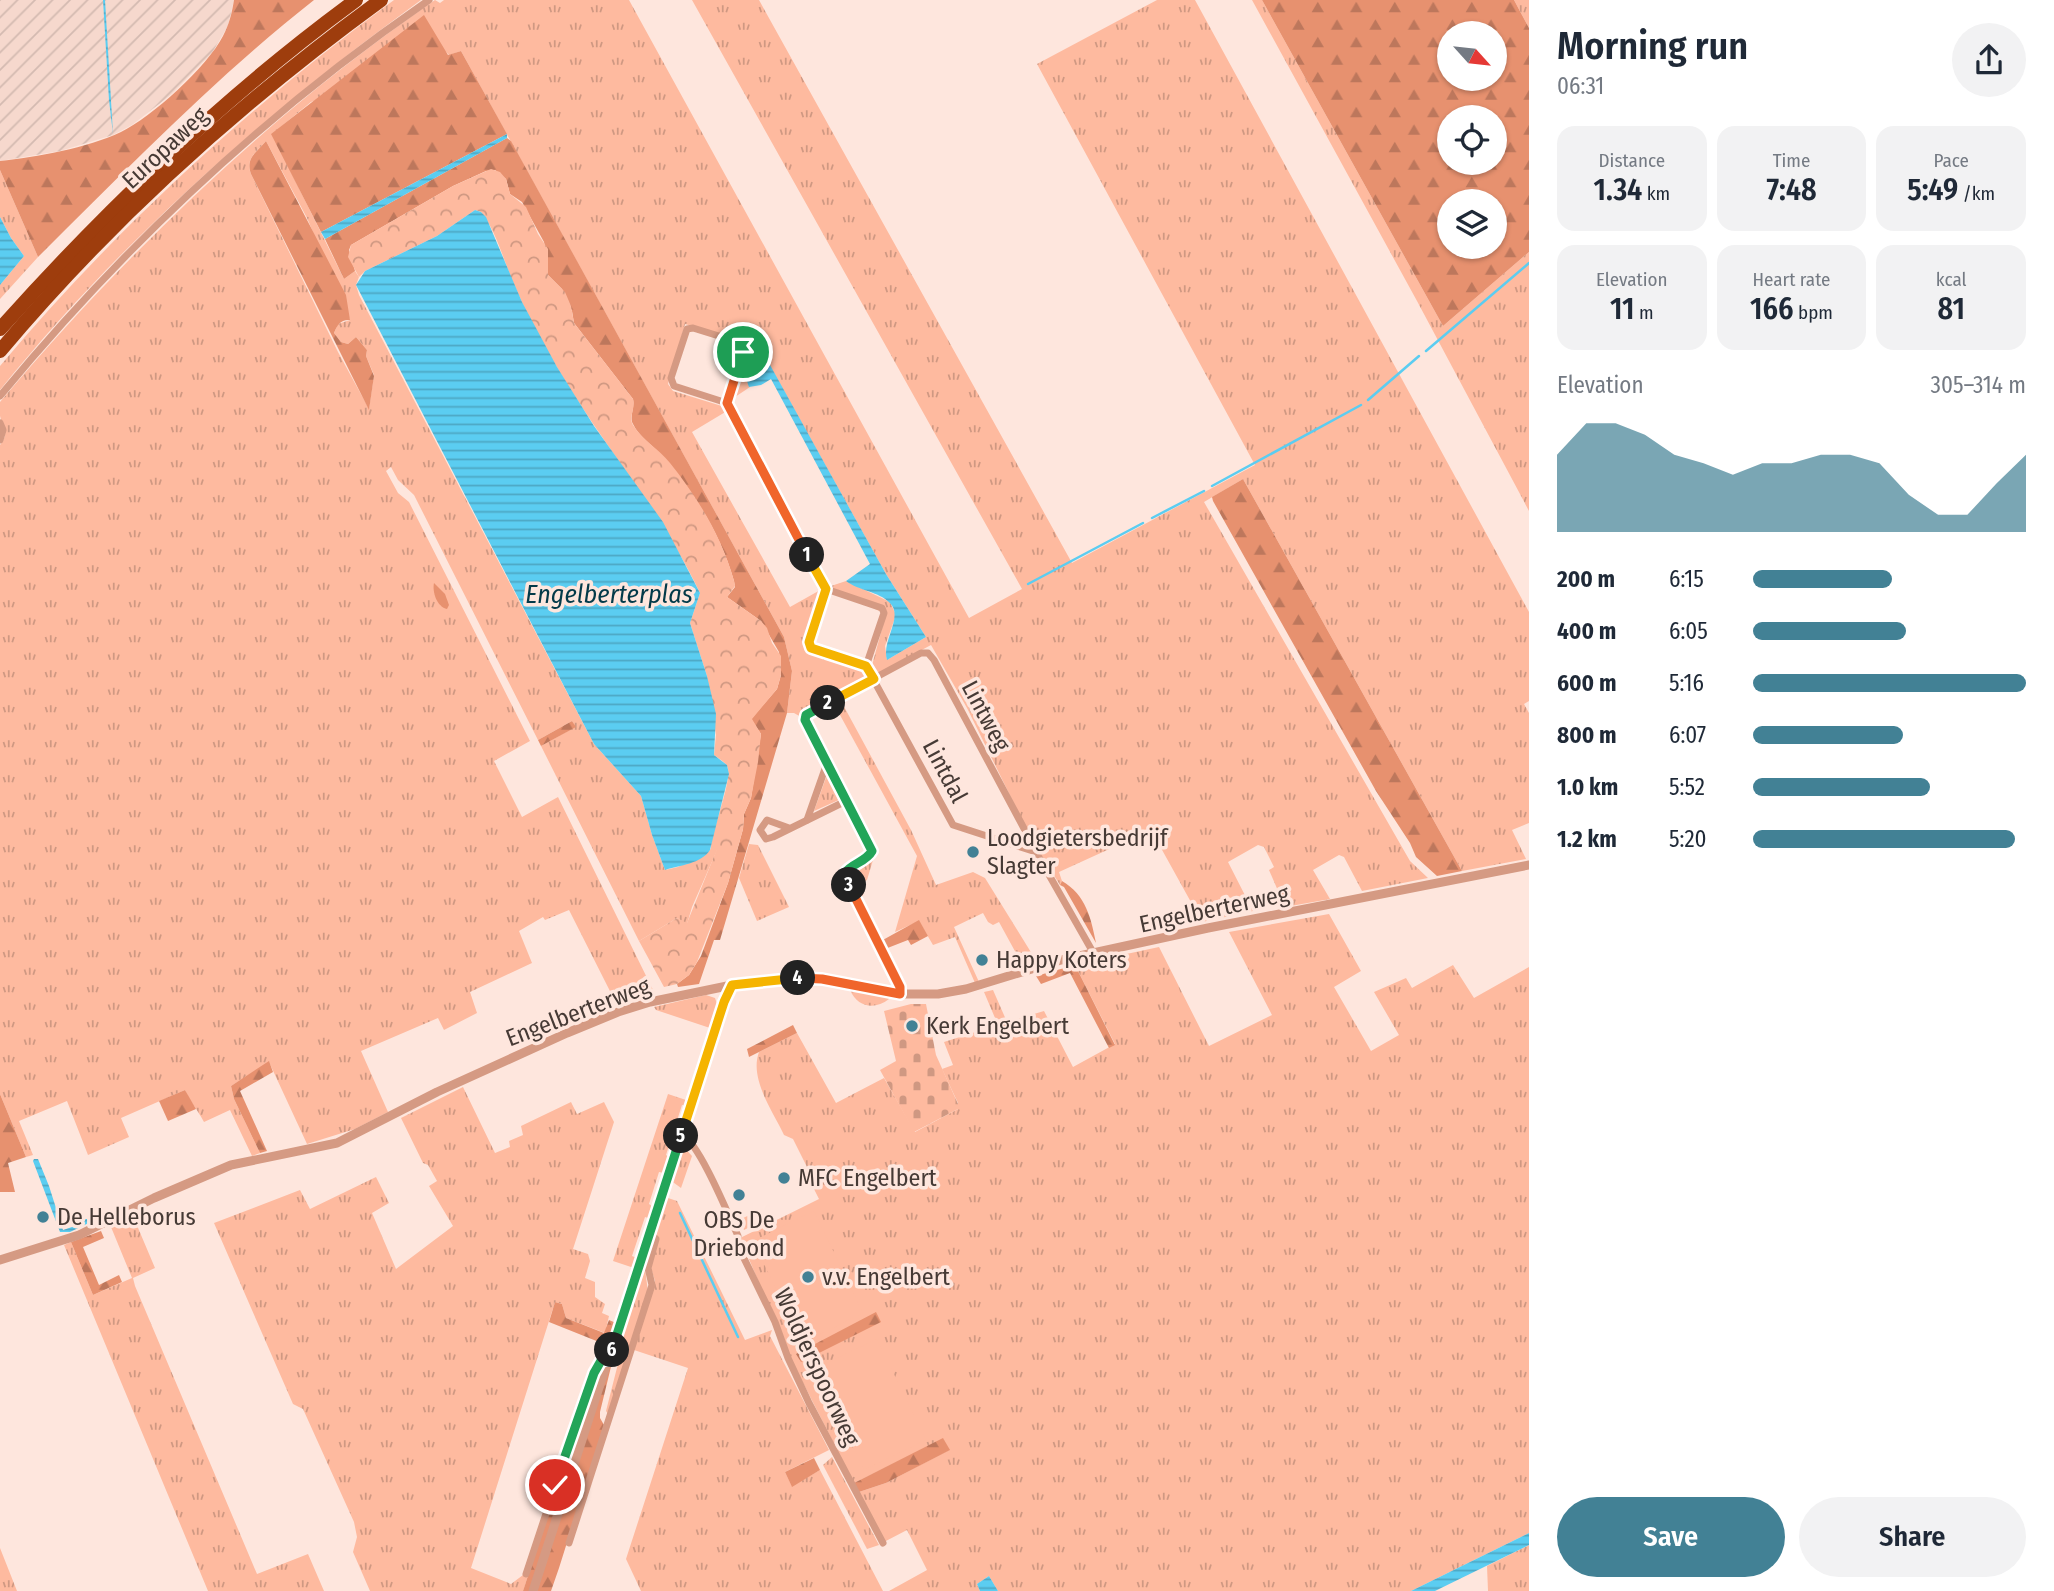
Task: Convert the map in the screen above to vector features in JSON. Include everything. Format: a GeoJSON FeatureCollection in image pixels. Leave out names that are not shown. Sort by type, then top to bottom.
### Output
{"type":"FeatureCollection","features":[{"type":"Feature","properties":{"kind":"highway","name":"Europaweg"},"geometry":{"type":"LineString","coordinates":[[0,329],[78,243],[159,163],[260,75],[356,0]]}},
{"type":"Feature","properties":{"kind":"highway","name":"Europaweg"},"geometry":{"type":"LineString","coordinates":[[0,351],[97,244],[173,170],[304,57],[381,0]]}},
{"type":"Feature","properties":{"kind":"street"},"geometry":{"type":"LineString","coordinates":[[0,396],[104,278],[165,217],[287,108],[353,54],[429,0]]}},
{"type":"Feature","properties":{"kind":"street"},"geometry":{"type":"LineString","coordinates":[[727,403],[743,352],[742,345],[694,328],[687,329],[671,378],[674,386],[727,403],[826,589],[882,608],[884,613],[866,666],[811,648],[809,642],[826,589]]}},
{"type":"Feature","properties":{"kind":"street"},"geometry":{"type":"LineString","coordinates":[[0,423],[3,430],[0,440]]}},
{"type":"Feature","properties":{"kind":"street","name":"Lintweg"},"geometry":{"type":"LineString","coordinates":[[874,679],[921,653],[928,653],[1036,852]]}},
{"type":"Feature","properties":{"kind":"street","name":"Lintdal"},"geometry":{"type":"LineString","coordinates":[[866,666],[953,825],[1036,852]]}},
{"type":"Feature","properties":{"kind":"street"},"geometry":{"type":"LineString","coordinates":[[874,679],[806,715],[805,720],[872,851],[868,858],[849,867],[845,878],[900,987],[900,994]]}},
{"type":"Feature","properties":{"kind":"street"},"geometry":{"type":"LineString","coordinates":[[807,820],[827,763]]}},
{"type":"Feature","properties":{"kind":"street"},"geometry":{"type":"LineString","coordinates":[[789,828],[846,801]]}},
{"type":"Feature","properties":{"kind":"street"},"geometry":{"type":"LineString","coordinates":[[1036,852],[1094,954]]}},
{"type":"Feature","properties":{"kind":"street","name":"Engelberterweg"},"geometry":{"type":"LineString","coordinates":[[0,1260],[79,1235],[154,1198],[231,1165],[337,1143],[437,1092],[618,1012],[664,998],[732,985],[804,977],[900,994],[938,994],[966,989],[1030,968],[1208,928],[1529,866]]}},
{"type":"Feature","properties":{"kind":"street"},"geometry":{"type":"LineString","coordinates":[[533,1591],[724,1002],[732,985]]}},
{"type":"Feature","properties":{"kind":"street"},"geometry":{"type":"LineString","coordinates":[[714,989],[724,1002]]}},
{"type":"Feature","properties":{"kind":"street","name":"Woldjerspoorweg"},"geometry":{"type":"LineString","coordinates":[[682,1134],[692,1142],[718,1192],[738,1236],[737,1244],[775,1322],[804,1392],[883,1543]]}},
{"type":"Feature","properties":{"kind":"street"},"geometry":{"type":"LineString","coordinates":[[569,1543],[652,1285],[648,1268],[656,1239],[650,1233]]}},
{"type":"Feature","properties":{"kind":"street"},"geometry":{"type":"LineString","coordinates":[[526,1574],[585,1396],[602,1359],[608,1360]]}},
{"type":"Feature","properties":{"kind":"shaded area"},"geometry":{"type":"Polygon","coordinates":[[[0,0],[234,0],[228,26],[212,53],[172,94],[132,125],[113,135],[60,151],[0,161],[0,0]]]}},
{"type":"Feature","properties":{"kind":"green space"},"geometry":{"type":"Polygon","coordinates":[[[234,0],[314,0],[207,92],[38,257],[0,170],[0,161],[78,147],[108,138],[134,125],[178,90],[205,62],[225,32],[234,0]]]}},
{"type":"Feature","properties":{"kind":"green space"},"geometry":{"type":"Polygon","coordinates":[[[394,0],[421,0],[307,87],[198,181],[95,282],[0,390],[0,366],[90,265],[137,218],[236,126],[340,40],[394,0]]]}},
{"type":"Feature","properties":{"kind":"green space"},"geometry":{"type":"Polygon","coordinates":[[[435,0],[440,3],[444,0],[629,0],[969,618],[1022,589],[692,0],[759,0],[1072,563],[1255,465],[1037,64],[1157,0],[1195,0],[1529,612],[1529,701],[1524,704],[1529,713],[1529,823],[1512,830],[1526,859],[1462,871],[1243,479],[1204,502],[1410,861],[1428,878],[1362,891],[1344,857],[1339,855],[1313,870],[1330,899],[1285,907],[1269,870],[1274,867],[1264,847],[1258,845],[1228,862],[1253,911],[1202,922],[1151,830],[1059,872],[1062,881],[1060,885],[1033,842],[967,708],[931,645],[879,673],[871,669],[886,614],[828,587],[846,581],[890,602],[896,615],[885,646],[887,660],[926,637],[886,574],[759,346],[746,376],[750,387],[732,399],[746,361],[745,347],[741,341],[685,324],[668,384],[673,391],[725,407],[727,411],[692,432],[790,607],[822,589],[805,644],[816,656],[852,666],[866,676],[866,681],[801,717],[787,713],[792,671],[784,637],[461,51],[449,55],[445,51],[311,102],[272,134],[344,279],[355,271],[359,277],[356,285],[359,295],[594,744],[641,796],[665,870],[678,867],[711,848],[718,848],[687,924],[677,918],[639,941],[541,746],[575,727],[572,721],[538,740],[414,495],[398,480],[391,467],[386,471],[398,493],[409,502],[530,741],[494,761],[522,817],[558,797],[655,994],[617,1005],[569,910],[545,920],[543,917],[519,931],[532,963],[470,992],[477,1013],[444,1030],[438,1018],[361,1051],[388,1112],[355,1129],[307,1144],[269,1062],[231,1086],[234,1099],[260,1153],[252,1156],[230,1110],[204,1122],[185,1090],[121,1118],[129,1137],[88,1155],[67,1101],[19,1121],[33,1155],[26,1157],[0,1094],[0,445],[5,433],[0,416],[0,402],[99,291],[204,186],[316,89],[435,0]],[[266,141],[250,160],[251,174],[338,352],[369,409],[374,375],[366,356],[367,350],[356,337],[348,344],[341,342],[334,333],[338,324],[350,320],[307,218],[266,141]]]}},
{"type":"Feature","properties":{"kind":"green space"},"geometry":{"type":"Polygon","coordinates":[[[1252,0],[1262,0],[1443,326],[1529,252],[1529,511],[1417,301],[1252,0]]]}},
{"type":"Feature","properties":{"kind":"green space"},"geometry":{"type":"Polygon","coordinates":[[[1262,0],[1514,0],[1529,28],[1529,252],[1443,326],[1262,0]]]}},
{"type":"Feature","properties":{"kind":"green space"},"geometry":{"type":"Polygon","coordinates":[[[1514,0],[1529,0],[1529,28],[1514,0]]]}},
{"type":"Feature","properties":{"kind":"green space"},"geometry":{"type":"Polygon","coordinates":[[[424,15],[448,55],[461,51],[507,134],[321,232],[271,134],[424,15]]]}},
{"type":"Feature","properties":{"kind":"green space"},"geometry":{"type":"Polygon","coordinates":[[[507,138],[784,637],[792,671],[787,713],[720,940],[714,940],[699,984],[678,987],[677,984],[689,975],[701,956],[728,883],[743,829],[744,814],[751,798],[761,734],[751,719],[777,689],[781,675],[779,652],[761,621],[727,597],[735,587],[734,581],[714,530],[685,484],[636,429],[632,421],[633,399],[574,323],[572,311],[562,289],[548,275],[544,242],[522,202],[510,194],[506,179],[495,170],[486,171],[453,186],[351,245],[349,250],[355,271],[344,279],[325,239],[507,138]]]}},
{"type":"Feature","properties":{"kind":"green space"},"geometry":{"type":"Polygon","coordinates":[[[266,141],[346,295],[350,320],[340,323],[334,333],[341,342],[348,344],[356,337],[367,350],[366,356],[374,376],[369,410],[251,174],[251,159],[266,141]]]}},
{"type":"Feature","properties":{"kind":"green space"},"geometry":{"type":"Polygon","coordinates":[[[491,169],[500,172],[506,179],[510,194],[526,207],[548,249],[548,275],[565,292],[574,323],[633,399],[633,425],[670,463],[708,519],[723,549],[734,581],[735,586],[727,597],[761,621],[781,656],[781,675],[777,689],[752,719],[761,734],[758,762],[728,883],[697,962],[689,975],[677,984],[664,987],[639,941],[677,918],[687,923],[717,849],[711,848],[712,840],[728,772],[726,765],[714,755],[716,735],[707,676],[690,623],[700,593],[668,535],[552,359],[524,306],[496,237],[481,212],[475,210],[437,236],[365,271],[359,277],[348,257],[351,245],[453,186],[491,169]]]}},
{"type":"Feature","properties":{"kind":"green space"},"geometry":{"type":"Polygon","coordinates":[[[0,170],[38,257],[0,299],[0,285],[24,256],[0,217],[0,170]]]}},
{"type":"Feature","properties":{"kind":"green space"},"geometry":{"type":"Polygon","coordinates":[[[1243,479],[1462,871],[1437,876],[1416,857],[1213,501],[1212,497],[1243,479]]]}},
{"type":"Feature","properties":{"kind":"green space"},"geometry":{"type":"Polygon","coordinates":[[[434,583],[445,594],[449,605],[447,609],[436,599],[434,583]]]}},
{"type":"Feature","properties":{"kind":"green space"},"geometry":{"type":"Polygon","coordinates":[[[813,681],[820,684],[823,691],[820,698],[813,701],[806,698],[803,691],[806,684],[813,681]]]}},
{"type":"Feature","properties":{"kind":"green space"},"geometry":{"type":"Polygon","coordinates":[[[841,701],[911,830],[936,885],[973,872],[985,878],[1037,962],[1023,966],[999,922],[993,925],[983,913],[954,927],[979,982],[975,983],[955,937],[933,945],[919,921],[895,932],[917,856],[834,704],[841,701]]]}},
{"type":"Feature","properties":{"kind":"green space"},"geometry":{"type":"Polygon","coordinates":[[[572,721],[576,727],[541,746],[538,740],[572,721]]]}},
{"type":"Feature","properties":{"kind":"green space"},"geometry":{"type":"Polygon","coordinates":[[[828,772],[841,799],[814,811],[828,772]]]}},
{"type":"Feature","properties":{"kind":"green space"},"geometry":{"type":"Polygon","coordinates":[[[749,844],[758,845],[789,907],[757,921],[739,878],[749,844]]]}},
{"type":"Feature","properties":{"kind":"green space"},"geometry":{"type":"Polygon","coordinates":[[[873,860],[867,880],[860,884],[864,892],[860,903],[850,876],[855,869],[873,860]]]}},
{"type":"Feature","properties":{"kind":"green space"},"geometry":{"type":"Polygon","coordinates":[[[1062,881],[1082,900],[1096,943],[1064,887],[1060,885],[1062,881]]]}},
{"type":"Feature","properties":{"kind":"green space"},"geometry":{"type":"Polygon","coordinates":[[[1329,914],[1361,971],[1334,987],[1371,1051],[1399,1035],[1374,992],[1406,978],[1412,988],[1453,965],[1474,998],[1529,967],[1529,1533],[1411,1591],[998,1591],[989,1576],[977,1584],[980,1591],[889,1591],[927,1570],[907,1530],[884,1542],[859,1492],[886,1483],[949,1450],[943,1439],[854,1483],[794,1365],[740,1238],[819,1199],[814,1189],[817,1187],[793,1139],[784,1135],[764,1095],[757,1073],[759,1052],[797,1033],[836,1103],[884,1078],[915,1132],[958,1109],[958,1103],[942,1069],[953,1065],[944,1042],[998,1025],[984,992],[993,990],[1007,1022],[1044,1011],[1073,1067],[1115,1044],[1075,965],[1159,947],[1209,1046],[1272,1015],[1229,932],[1329,914]]]}},
{"type":"Feature","properties":{"kind":"green space"},"geometry":{"type":"Polygon","coordinates":[[[919,920],[928,936],[911,945],[908,940],[885,949],[881,941],[919,920]]]}},
{"type":"Feature","properties":{"kind":"green space"},"geometry":{"type":"Polygon","coordinates":[[[1075,965],[1115,1045],[1109,1048],[1070,973],[1041,984],[1036,976],[1075,965]]]}},
{"type":"Feature","properties":{"kind":"green space"},"geometry":{"type":"Polygon","coordinates":[[[850,990],[889,999],[873,1006],[862,1004],[850,990]]]}},
{"type":"Feature","properties":{"kind":"green space"},"geometry":{"type":"Polygon","coordinates":[[[706,995],[715,998],[717,1004],[710,1028],[656,1010],[654,1007],[706,995]]]}},
{"type":"Feature","properties":{"kind":"green space"},"geometry":{"type":"Polygon","coordinates":[[[911,1004],[926,1004],[936,1055],[958,1104],[958,1109],[914,1132],[880,1070],[896,1061],[884,1011],[911,1004]]]}},
{"type":"Feature","properties":{"kind":"green space"},"geometry":{"type":"Polygon","coordinates":[[[793,1025],[797,1033],[749,1057],[747,1049],[793,1025]]]}},
{"type":"Feature","properties":{"kind":"green space"},"geometry":{"type":"Polygon","coordinates":[[[269,1061],[273,1072],[240,1091],[267,1151],[260,1153],[234,1099],[231,1086],[269,1061]]]}},
{"type":"Feature","properties":{"kind":"green space"},"geometry":{"type":"Polygon","coordinates":[[[463,1087],[495,1153],[510,1147],[509,1141],[523,1135],[521,1126],[571,1102],[577,1114],[604,1102],[614,1122],[573,1249],[588,1254],[590,1261],[585,1278],[595,1282],[595,1297],[605,1304],[602,1313],[609,1316],[605,1333],[566,1318],[562,1304],[555,1302],[471,1568],[511,1584],[523,1575],[528,1576],[523,1591],[370,1591],[353,1552],[357,1537],[354,1522],[303,1409],[293,1404],[214,1223],[300,1190],[310,1209],[376,1177],[389,1203],[372,1213],[396,1269],[453,1226],[429,1186],[437,1181],[428,1165],[423,1163],[401,1118],[463,1087]]]}},
{"type":"Feature","properties":{"kind":"green space"},"geometry":{"type":"Polygon","coordinates":[[[185,1090],[196,1109],[168,1121],[159,1101],[185,1090]]]}},
{"type":"Feature","properties":{"kind":"green space"},"geometry":{"type":"Polygon","coordinates":[[[0,1094],[26,1157],[8,1163],[15,1192],[0,1192],[0,1094]]]}},
{"type":"Feature","properties":{"kind":"green space"},"geometry":{"type":"Polygon","coordinates":[[[668,1094],[689,1101],[687,1106],[682,1105],[666,1155],[669,1157],[664,1173],[659,1172],[649,1204],[652,1206],[648,1218],[645,1217],[632,1256],[637,1258],[634,1268],[613,1261],[668,1094]]]}},
{"type":"Feature","properties":{"kind":"green space"},"geometry":{"type":"Polygon","coordinates":[[[682,1145],[692,1156],[681,1188],[670,1180],[682,1145]]]}},
{"type":"Feature","properties":{"kind":"green space"},"geometry":{"type":"Polygon","coordinates":[[[665,1197],[677,1201],[745,1340],[772,1330],[770,1336],[829,1450],[785,1472],[792,1486],[820,1470],[883,1591],[641,1591],[626,1559],[688,1368],[634,1350],[655,1281],[651,1268],[658,1241],[655,1225],[665,1197]]]}},
{"type":"Feature","properties":{"kind":"green space"},"geometry":{"type":"Polygon","coordinates":[[[760,1210],[765,1219],[744,1230],[739,1220],[760,1210]]]}},
{"type":"Feature","properties":{"kind":"green space","name":"v.v. Engelbert"},"geometry":{"type":"Polygon","coordinates":[[[814,1211],[863,1313],[802,1343],[753,1241],[814,1211]]]}},
{"type":"Feature","properties":{"kind":"green space"},"geometry":{"type":"Polygon","coordinates":[[[133,1216],[155,1268],[133,1278],[135,1286],[257,1574],[308,1554],[324,1591],[208,1591],[64,1245],[71,1242],[93,1295],[132,1278],[111,1227],[133,1216]]]}},
{"type":"Feature","properties":{"kind":"green space"},"geometry":{"type":"Polygon","coordinates":[[[101,1231],[104,1238],[83,1247],[99,1285],[119,1275],[122,1282],[93,1295],[71,1242],[101,1231]]]}},
{"type":"Feature","properties":{"kind":"green space"},"geometry":{"type":"Polygon","coordinates":[[[644,1261],[648,1292],[608,1414],[606,1411],[623,1344],[621,1330],[644,1261]]]}},
{"type":"Feature","properties":{"kind":"green space"},"geometry":{"type":"Polygon","coordinates":[[[555,1302],[562,1304],[566,1318],[604,1333],[609,1320],[616,1323],[612,1336],[605,1342],[599,1342],[549,1322],[555,1302]]]}},
{"type":"Feature","properties":{"kind":"green space"},"geometry":{"type":"Polygon","coordinates":[[[876,1312],[881,1322],[801,1362],[796,1354],[876,1312]]]}},
{"type":"Feature","properties":{"kind":"green space"},"geometry":{"type":"Polygon","coordinates":[[[877,1339],[926,1440],[864,1470],[816,1368],[877,1339]]]}},
{"type":"Feature","properties":{"kind":"green space"},"geometry":{"type":"Polygon","coordinates":[[[617,1342],[600,1412],[604,1425],[559,1568],[551,1591],[537,1591],[617,1342]]]}},
{"type":"Feature","properties":{"kind":"green space"},"geometry":{"type":"Polygon","coordinates":[[[602,1368],[530,1591],[523,1591],[587,1396],[602,1368]]]}},
{"type":"Feature","properties":{"kind":"green space"},"geometry":{"type":"Polygon","coordinates":[[[943,1438],[950,1450],[886,1483],[859,1492],[854,1483],[943,1438]]]}},
{"type":"Feature","properties":{"kind":"green space"},"geometry":{"type":"Polygon","coordinates":[[[832,1457],[879,1545],[867,1549],[823,1465],[832,1457]]]}},
{"type":"Feature","properties":{"kind":"green space"},"geometry":{"type":"Polygon","coordinates":[[[814,1458],[820,1470],[792,1487],[785,1472],[814,1458]]]}},
{"type":"Feature","properties":{"kind":"green space"},"geometry":{"type":"Polygon","coordinates":[[[1529,1545],[1529,1591],[1488,1591],[1487,1566],[1529,1545]]]}},
{"type":"Feature","properties":{"kind":"green space"},"geometry":{"type":"Polygon","coordinates":[[[0,1548],[17,1591],[0,1591],[0,1548]]]}},
{"type":"Feature","properties":{"kind":"water"},"geometry":{"type":"Polygon","coordinates":[[[105,0],[113,134],[109,100],[105,0]]]}},
{"type":"Feature","properties":{"kind":"water"},"geometry":{"type":"Polygon","coordinates":[[[507,134],[507,138],[325,239],[321,232],[507,134]]]}},
{"type":"Feature","properties":{"kind":"water","name":"Engelberterplas"},"geometry":{"type":"Polygon","coordinates":[[[475,210],[486,217],[522,302],[557,367],[594,426],[663,522],[700,593],[690,623],[716,714],[714,755],[727,765],[729,774],[710,850],[690,863],[665,870],[641,796],[594,744],[356,285],[365,271],[437,236],[475,210]]]}},
{"type":"Feature","properties":{"kind":"water"},"geometry":{"type":"Polygon","coordinates":[[[0,217],[24,256],[0,285],[0,217]]]}},
{"type":"Feature","properties":{"kind":"water"},"geometry":{"type":"Polygon","coordinates":[[[759,345],[886,574],[926,637],[887,660],[894,609],[880,596],[846,581],[870,564],[771,379],[761,385],[749,387],[748,371],[759,345]]]}},
{"type":"Feature","properties":{"kind":"water"},"geometry":{"type":"Polygon","coordinates":[[[34,1159],[38,1159],[63,1230],[72,1227],[79,1220],[95,1220],[70,1232],[60,1232],[34,1159]]]}},
{"type":"Feature","properties":{"kind":"water"},"geometry":{"type":"Polygon","coordinates":[[[1529,1533],[1529,1545],[1435,1591],[1411,1591],[1529,1533]]]}},
{"type":"Feature","properties":{"kind":"water"},"geometry":{"type":"Polygon","coordinates":[[[989,1576],[998,1591],[980,1591],[977,1584],[989,1576]]]}},
{"type":"Feature","properties":{"kind":"waterway"},"geometry":{"type":"LineString","coordinates":[[1426,351],[1529,263]]}},
{"type":"Feature","properties":{"kind":"waterway"},"geometry":{"type":"LineString","coordinates":[[1368,400],[1419,356]]}},
{"type":"Feature","properties":{"kind":"waterway"},"geometry":{"type":"LineString","coordinates":[[1212,486],[1361,405]]}},
{"type":"Feature","properties":{"kind":"waterway"},"geometry":{"type":"LineString","coordinates":[[1152,518],[1204,491]]}},
{"type":"Feature","properties":{"kind":"waterway"},"geometry":{"type":"LineString","coordinates":[[1028,584],[1143,523]]}},
{"type":"Feature","properties":{"kind":"waterway"},"geometry":{"type":"LineString","coordinates":[[680,1213],[738,1337]]}},
{"type":"Feature","properties":{"kind":"place","name":"Loodgietersbedrijf Slagter"},"geometry":{"type":"Point","coordinates":[973,852]}},
{"type":"Feature","properties":{"kind":"place","name":"Happy Koters"},"geometry":{"type":"Point","coordinates":[982,960]}},
{"type":"Feature","properties":{"kind":"place","name":"Kerk Engelbert"},"geometry":{"type":"Point","coordinates":[912,1026]}},
{"type":"Feature","properties":{"kind":"place","name":"MFC Engelbert"},"geometry":{"type":"Point","coordinates":[784,1178]}},
{"type":"Feature","properties":{"kind":"place","name":"OBS De Driebond"},"geometry":{"type":"Point","coordinates":[739,1195]}},
{"type":"Feature","properties":{"kind":"place","name":"De Helleborus"},"geometry":{"type":"Point","coordinates":[43,1217]}},
{"type":"Feature","properties":{"kind":"place","name":"v.v. Engelbert"},"geometry":{"type":"Point","coordinates":[808,1277]}},
{"type":"Feature","properties":{"kind":"route"},"geometry":{"type":"LineString","coordinates":[[555,1485],[594,1373],[602,1359],[608,1360],[724,1002],[732,985],[804,977],[900,994],[900,987],[845,878],[849,867],[868,858],[872,851],[805,720],[806,715],[874,679],[866,666],[811,648],[809,642],[826,589],[727,403],[743,352]]}}]}
